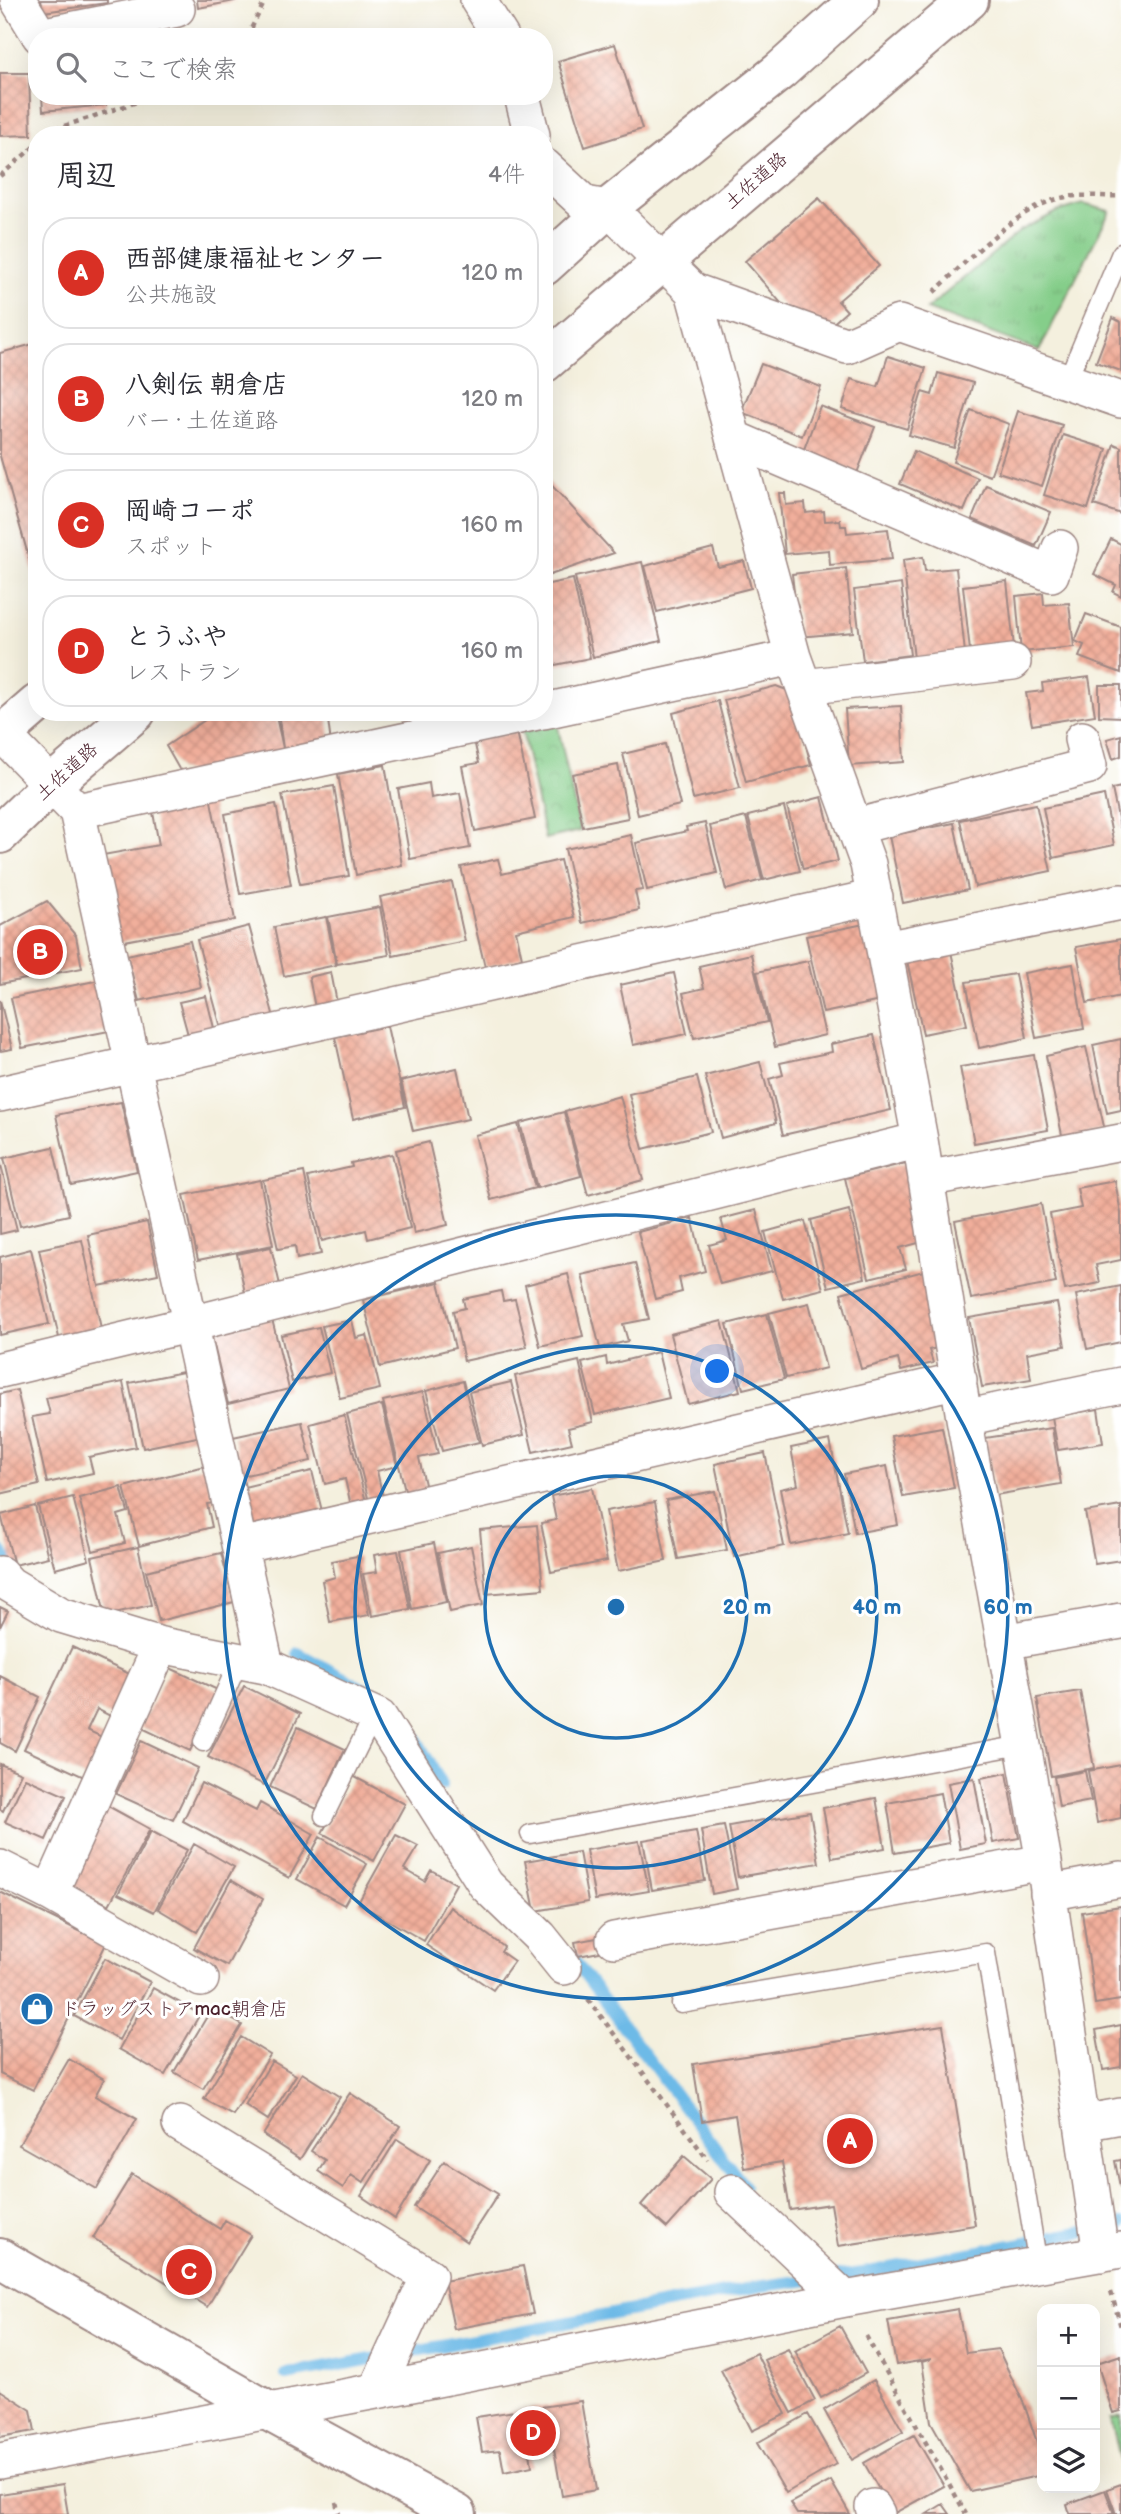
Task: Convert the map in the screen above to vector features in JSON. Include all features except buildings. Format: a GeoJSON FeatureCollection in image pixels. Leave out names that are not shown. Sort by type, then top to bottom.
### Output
{"type":"FeatureCollection","features":[{"type":"Feature","properties":{"kind":"main road"},"geometry":{"type":"LineString","coordinates":[[553,258],[608,208],[780,71],[859,0]]}},
{"type":"Feature","properties":{"kind":"main road","name":"土佐道路"},"geometry":{"type":"LineString","coordinates":[[553,355],[969,0]]}},
{"type":"Feature","properties":{"kind":"main road"},"geometry":{"type":"LineString","coordinates":[[1,735],[28,712]]}},
{"type":"Feature","properties":{"kind":"main road","name":"土佐道路"},"geometry":{"type":"LineString","coordinates":[[0,834],[51,785],[126,721]]}},
{"type":"Feature","properties":{"kind":"main road"},"geometry":{"type":"LineString","coordinates":[[0,2258],[268,2412],[457,2514]]}},
{"type":"Feature","properties":{"kind":"street"},"geometry":{"type":"LineString","coordinates":[[18,0],[35,28]]}},
{"type":"Feature","properties":{"kind":"street"},"geometry":{"type":"LineString","coordinates":[[478,0],[495,28]]}},
{"type":"Feature","properties":{"kind":"street"},"geometry":{"type":"LineString","coordinates":[[81,28],[177,9]]}},
{"type":"Feature","properties":{"kind":"street"},"geometry":{"type":"LineString","coordinates":[[524,105],[530,126]]}},
{"type":"Feature","properties":{"kind":"street"},"geometry":{"type":"LineString","coordinates":[[553,174],[585,204],[608,208],[693,291],[847,346],[899,323],[1121,400]]}},
{"type":"Feature","properties":{"kind":"street"},"geometry":{"type":"LineString","coordinates":[[0,2461],[268,2412],[845,2299],[1111,2252],[1082,2123],[1046,1877],[964,1418],[920,1140],[868,864],[799,672],[693,291]]}},
{"type":"Feature","properties":{"kind":"street"},"geometry":{"type":"LineString","coordinates":[[733,438],[1051,574],[1060,548]]}},
{"type":"Feature","properties":{"kind":"street"},"geometry":{"type":"LineString","coordinates":[[553,710],[799,672],[1013,662]]}},
{"type":"Feature","properties":{"kind":"street"},"geometry":{"type":"LineString","coordinates":[[77,811],[496,721]]}},
{"type":"Feature","properties":{"kind":"street"},"geometry":{"type":"LineString","coordinates":[[1,735],[77,811],[241,1546],[252,1664]]}},
{"type":"Feature","properties":{"kind":"street"},"geometry":{"type":"LineString","coordinates":[[855,827],[1089,766],[1082,738]]}},
{"type":"Feature","properties":{"kind":"street"},"geometry":{"type":"LineString","coordinates":[[0,1094],[875,897]]}},
{"type":"Feature","properties":{"kind":"street"},"geometry":{"type":"LineString","coordinates":[[885,949],[1121,902]]}},
{"type":"Feature","properties":{"kind":"street"},"geometry":{"type":"LineString","coordinates":[[0,1370],[920,1140]]}},
{"type":"Feature","properties":{"kind":"street"},"geometry":{"type":"LineString","coordinates":[[926,1179],[1121,1142]]}},
{"type":"Feature","properties":{"kind":"street"},"geometry":{"type":"LineString","coordinates":[[241,1546],[959,1380]]}},
{"type":"Feature","properties":{"kind":"street"},"geometry":{"type":"LineString","coordinates":[[964,1418],[1121,1385]]}},
{"type":"Feature","properties":{"kind":"street"},"geometry":{"type":"LineString","coordinates":[[0,1574],[9,1584],[61,1615],[161,1645],[252,1664],[379,1717],[486,1885],[540,1937],[564,1967]]}},
{"type":"Feature","properties":{"kind":"street"},"geometry":{"type":"LineString","coordinates":[[1004,1642],[1121,1621]]}},
{"type":"Feature","properties":{"kind":"street"},"geometry":{"type":"LineString","coordinates":[[50,1893],[161,1645]]}},
{"type":"Feature","properties":{"kind":"street"},"geometry":{"type":"LineString","coordinates":[[0,1868],[50,1893],[201,1979]]}},
{"type":"Feature","properties":{"kind":"street"},"geometry":{"type":"LineString","coordinates":[[614,1940],[1046,1877],[1121,1879]]}},
{"type":"Feature","properties":{"kind":"street"},"geometry":{"type":"LineString","coordinates":[[1082,2123],[1121,2116]]}},
{"type":"Feature","properties":{"kind":"street"},"geometry":{"type":"LineString","coordinates":[[180,2124],[429,2276],[376,2391]]}},
{"type":"Feature","properties":{"kind":"street"},"geometry":{"type":"LineString","coordinates":[[732,2192],[845,2299]]}},
{"type":"Feature","properties":{"kind":"lane"},"geometry":{"type":"LineString","coordinates":[[1067,381],[1121,253]]}},
{"type":"Feature","properties":{"kind":"lane"},"geometry":{"type":"LineString","coordinates":[[203,1742],[252,1664]]}},
{"type":"Feature","properties":{"kind":"lane"},"geometry":{"type":"LineString","coordinates":[[324,1816],[374,1715]]}},
{"type":"Feature","properties":{"kind":"lane"},"geometry":{"type":"LineString","coordinates":[[530,1834],[1022,1745]]}},
{"type":"Feature","properties":{"kind":"lane"},"geometry":{"type":"LineString","coordinates":[[681,2004],[986,1953],[1038,2265]]}},
{"type":"Feature","properties":{"kind":"path"},"geometry":{"type":"LineString","coordinates":[[252,28],[263,0]]}},
{"type":"Feature","properties":{"kind":"path"},"geometry":{"type":"LineString","coordinates":[[64,126],[128,105]]}},
{"type":"Feature","properties":{"kind":"path"},"geometry":{"type":"LineString","coordinates":[[0,176],[28,152]]}},
{"type":"Feature","properties":{"kind":"path"},"geometry":{"type":"LineString","coordinates":[[899,323],[991,236],[1040,206],[1065,197],[1121,196]]}},
{"type":"Feature","properties":{"kind":"path"},"geometry":{"type":"LineString","coordinates":[[564,1967],[732,2192]]}},
{"type":"Feature","properties":{"kind":"path"},"geometry":{"type":"LineString","coordinates":[[845,2299],[966,2514]]}},
{"type":"Feature","properties":{"kind":"path"},"geometry":{"type":"LineString","coordinates":[[336,2502],[339,2514]]}},
{"type":"Feature","properties":{"kind":"green space"},"geometry":{"type":"Polygon","coordinates":[[[1083,204],[1110,211],[1039,351],[927,309],[1021,230],[1057,212],[1083,204]]]}},
{"type":"Feature","properties":{"kind":"green space"},"geometry":{"type":"Polygon","coordinates":[[[557,722],[580,831],[545,839],[522,730],[557,722]]]}},
{"type":"Feature","properties":{"kind":"green space"},"geometry":{"type":"Polygon","coordinates":[[[1121,2416],[1121,2464],[1111,2419],[1121,2416]]]}},
{"type":"Feature","properties":{"kind":"waterway"},"geometry":{"type":"LineString","coordinates":[[0,1550],[15,1569]]}},
{"type":"Feature","properties":{"kind":"waterway"},"geometry":{"type":"LineString","coordinates":[[298,1653],[399,1708],[442,1785]]}},
{"type":"Feature","properties":{"kind":"waterway"},"geometry":{"type":"LineString","coordinates":[[570,1955],[744,2186]]}},
{"type":"Feature","properties":{"kind":"waterway"},"geometry":{"type":"LineString","coordinates":[[286,2375],[762,2286],[864,2273],[1121,2224]]}},
{"type":"Feature","properties":{"kind":"place","name":"八剣伝 朝倉店"},"geometry":{"type":"Point","coordinates":[40,952]}},
{"type":"Feature","properties":{"kind":"place","name":"ドラッグストアmac朝倉店"},"geometry":{"type":"Point","coordinates":[37,2009]}},
{"type":"Feature","properties":{"kind":"place","name":"西部健康福祉センター"},"geometry":{"type":"Point","coordinates":[850,2141]}},
{"type":"Feature","properties":{"kind":"place","name":"岡崎コーポ"},"geometry":{"type":"Point","coordinates":[189,2272]}},
{"type":"Feature","properties":{"kind":"place","name":"とうふや"},"geometry":{"type":"Point","coordinates":[533,2433]}}]}
